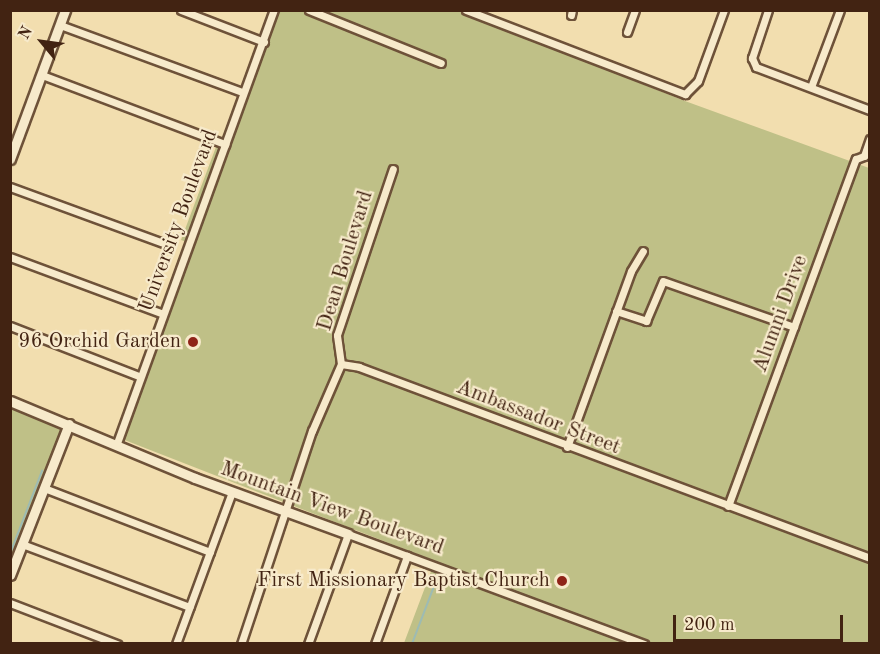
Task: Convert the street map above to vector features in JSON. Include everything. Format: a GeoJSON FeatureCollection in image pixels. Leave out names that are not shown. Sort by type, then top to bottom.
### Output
{"type":"FeatureCollection","features":[{"type":"Feature","properties":{"kind":"street"},"geometry":{"type":"LineString","coordinates":[[10,159],[65,10]]}},
{"type":"Feature","properties":{"kind":"street"},"geometry":{"type":"LineString","coordinates":[[181,10],[264,42]]}},
{"type":"Feature","properties":{"kind":"street","name":"University Boulevard"},"geometry":{"type":"LineString","coordinates":[[117,443],[139,376],[274,10]]}},
{"type":"Feature","properties":{"kind":"street"},"geometry":{"type":"LineString","coordinates":[[309,10],[441,63]]}},
{"type":"Feature","properties":{"kind":"street"},"geometry":{"type":"LineString","coordinates":[[627,32],[635,10]]}},
{"type":"Feature","properties":{"kind":"street"},"geometry":{"type":"LineString","coordinates":[[466,11],[681,94],[690,93],[698,81],[724,10]]}},
{"type":"Feature","properties":{"kind":"street"},"geometry":{"type":"LineString","coordinates":[[768,10],[753,51],[753,63],[870,110]]}},
{"type":"Feature","properties":{"kind":"street"},"geometry":{"type":"LineString","coordinates":[[811,87],[840,10]]}},
{"type":"Feature","properties":{"kind":"street"},"geometry":{"type":"LineString","coordinates":[[60,25],[242,92]]}},
{"type":"Feature","properties":{"kind":"street"},"geometry":{"type":"LineString","coordinates":[[42,75],[225,144]]}},
{"type":"Feature","properties":{"kind":"street","name":"Alumni Drive"},"geometry":{"type":"LineString","coordinates":[[728,506],[856,159],[867,157],[870,139]]}},
{"type":"Feature","properties":{"kind":"street","name":"Dean Boulevard"},"geometry":{"type":"LineString","coordinates":[[341,364],[337,335],[393,169]]}},
{"type":"Feature","properties":{"kind":"street"},"geometry":{"type":"LineString","coordinates":[[10,187],[166,244]]}},
{"type":"Feature","properties":{"kind":"street"},"geometry":{"type":"LineString","coordinates":[[567,447],[631,271],[643,251]]}},
{"type":"Feature","properties":{"kind":"street"},"geometry":{"type":"LineString","coordinates":[[10,257],[163,314]]}},
{"type":"Feature","properties":{"kind":"street"},"geometry":{"type":"LineString","coordinates":[[616,311],[646,321],[663,281],[794,327]]}},
{"type":"Feature","properties":{"kind":"street"},"geometry":{"type":"LineString","coordinates":[[10,326],[139,376]]}},
{"type":"Feature","properties":{"kind":"street"},"geometry":{"type":"LineString","coordinates":[[241,644],[322,404],[341,364]]}},
{"type":"Feature","properties":{"kind":"street","name":"Ambassador Street"},"geometry":{"type":"LineString","coordinates":[[341,364],[359,367],[567,447],[870,558]]}},
{"type":"Feature","properties":{"kind":"street","name":"Mountain View Boulevard"},"geometry":{"type":"LineString","coordinates":[[10,401],[232,492],[407,556],[621,640],[644,644]]}},
{"type":"Feature","properties":{"kind":"street"},"geometry":{"type":"LineString","coordinates":[[10,575],[69,424]]}},
{"type":"Feature","properties":{"kind":"street"},"geometry":{"type":"LineString","coordinates":[[44,488],[210,552]]}},
{"type":"Feature","properties":{"kind":"street"},"geometry":{"type":"LineString","coordinates":[[176,644],[232,492]]}},
{"type":"Feature","properties":{"kind":"street"},"geometry":{"type":"LineString","coordinates":[[308,644],[348,534]]}},
{"type":"Feature","properties":{"kind":"street"},"geometry":{"type":"LineString","coordinates":[[22,544],[190,607]]}},
{"type":"Feature","properties":{"kind":"street"},"geometry":{"type":"LineString","coordinates":[[375,644],[407,556]]}},
{"type":"Feature","properties":{"kind":"street"},"geometry":{"type":"LineString","coordinates":[[10,603],[117,644]]}},
{"type":"Feature","properties":{"kind":"green space"},"geometry":{"type":"Polygon","coordinates":[[[279,11],[458,11],[685,101],[869,168],[869,643],[404,643],[435,561],[122,439],[195,245],[181,240],[216,147],[227,149],[279,11]]]}},
{"type":"Feature","properties":{"kind":"green space"},"geometry":{"type":"Polygon","coordinates":[[[11,407],[56,426],[69,424],[11,575],[11,407]]]}},
{"type":"Feature","properties":{"kind":"waterway"},"geometry":{"type":"LineString","coordinates":[[10,554],[42,471]]}},
{"type":"Feature","properties":{"kind":"waterway"},"geometry":{"type":"LineString","coordinates":[[412,644],[438,576]]}},
{"type":"Feature","properties":{"kind":"place","name":"96 Orchid Garden"},"geometry":{"type":"Point","coordinates":[193,342]}},
{"type":"Feature","properties":{"kind":"place","name":"First Missionary Baptist Church"},"geometry":{"type":"Point","coordinates":[562,581]}}]}
